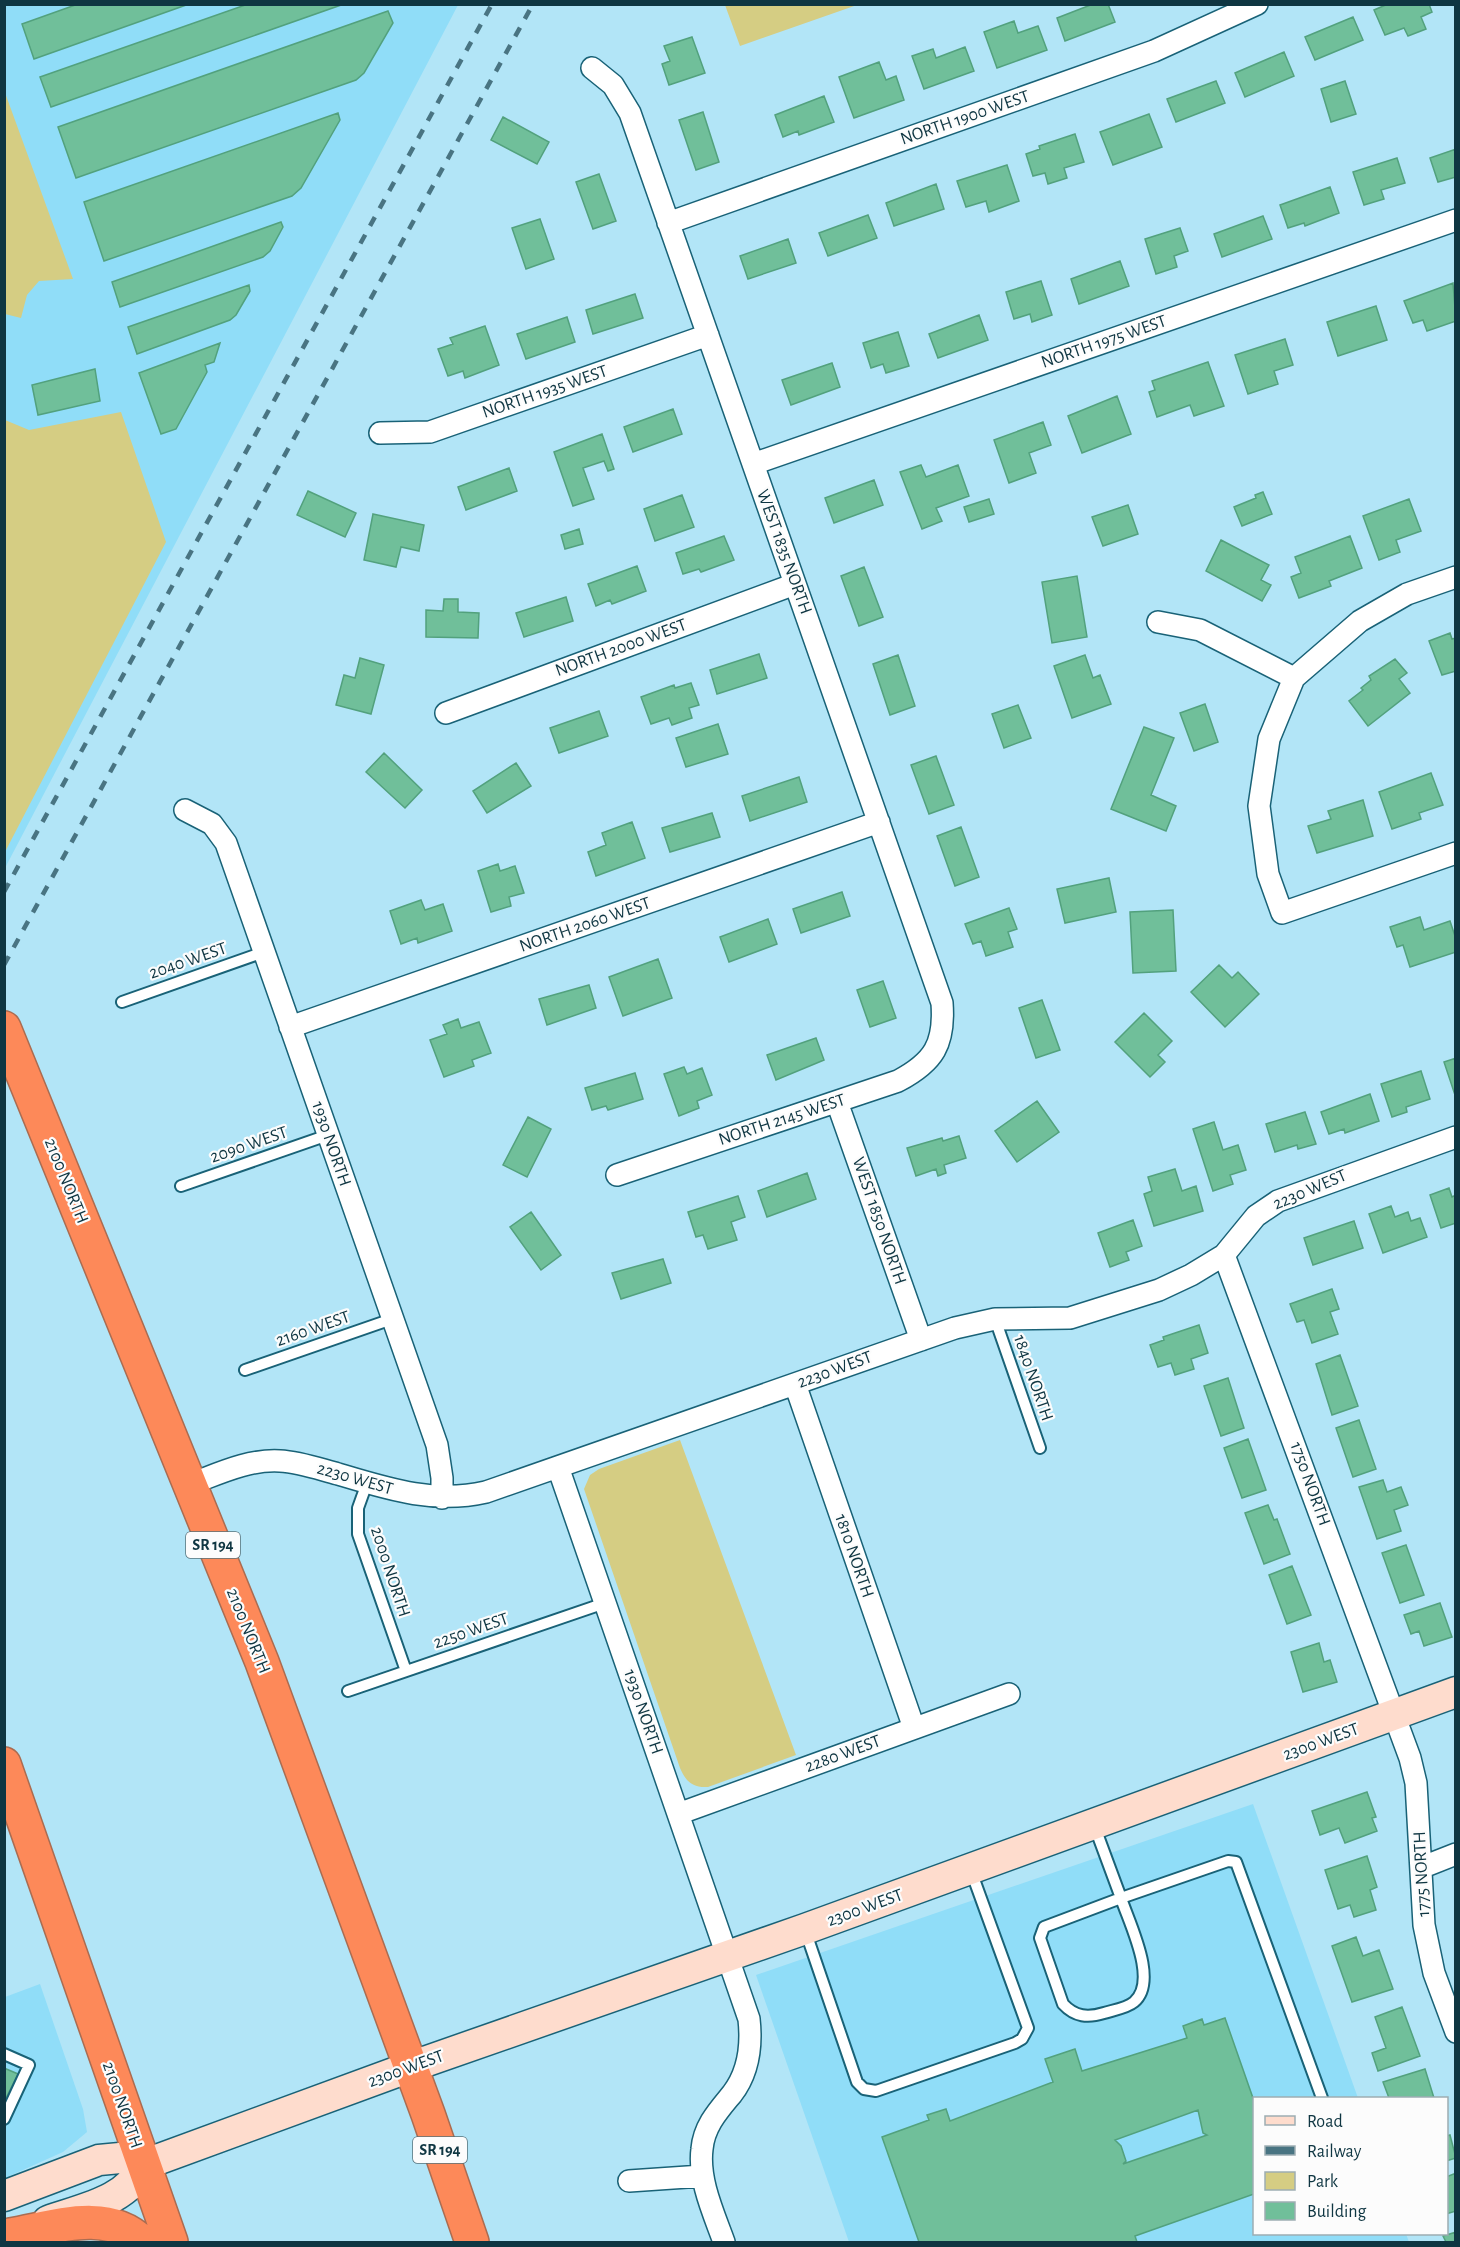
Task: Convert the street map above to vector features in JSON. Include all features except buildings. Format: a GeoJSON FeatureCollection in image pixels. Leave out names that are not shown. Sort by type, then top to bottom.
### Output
{"type":"FeatureCollection","features":[{"type":"Feature","properties":{"kind":"highway","name":"2100 NORTH"},"geometry":{"type":"LineString","coordinates":[[4,1028],[188,1485],[262,1662],[472,2242]]}},
{"type":"Feature","properties":{"kind":"highway","name":"2100 NORTH"},"geometry":{"type":"LineString","coordinates":[[4,1764],[171,2242]]}},
{"type":"Feature","properties":{"kind":"highway"},"geometry":{"type":"LineString","coordinates":[[7,2236],[96,2222],[117,2226],[142,2242]]}},
{"type":"Feature","properties":{"kind":"main road","name":"2300 WEST"},"geometry":{"type":"LineString","coordinates":[[143,2166],[410,2067],[1094,1825],[1455,1692]]}},
{"type":"Feature","properties":{"kind":"main road"},"geometry":{"type":"LineString","coordinates":[[4,2196],[99,2160],[120,2158],[143,2166],[135,2180],[122,2193],[7,2236]]}},
{"type":"Feature","properties":{"kind":"street","name":"NORTH 1900 WEST"},"geometry":{"type":"LineString","coordinates":[[668,223],[1154,51],[1236,9],[1257,4]]}},
{"type":"Feature","properties":{"kind":"street","name":"WEST 1835 NORTH"},"geometry":{"type":"LineString","coordinates":[[592,68],[613,85],[627,106],[708,335],[942,1003],[944,1019],[938,1049]]}},
{"type":"Feature","properties":{"kind":"street","name":"NORTH 1975 WEST"},"geometry":{"type":"LineString","coordinates":[[753,464],[1455,220]]}},
{"type":"Feature","properties":{"kind":"street","name":"NORTH 1935 WEST"},"geometry":{"type":"LineString","coordinates":[[380,433],[430,432],[708,335]]}},
{"type":"Feature","properties":{"kind":"street"},"geometry":{"type":"LineString","coordinates":[[1455,578],[1407,594],[1360,621],[1294,678],[1269,739],[1259,806],[1268,874],[1282,913],[1455,854]]}},
{"type":"Feature","properties":{"kind":"street","name":"NORTH 2000 WEST"},"geometry":{"type":"LineString","coordinates":[[446,713],[795,584]]}},
{"type":"Feature","properties":{"kind":"street"},"geometry":{"type":"LineString","coordinates":[[1158,622],[1200,630],[1294,678]]}},
{"type":"Feature","properties":{"kind":"street","name":"1930 NORTH"},"geometry":{"type":"LineString","coordinates":[[185,810],[212,824],[226,843],[437,1445],[442,1478],[442,1498]]}},
{"type":"Feature","properties":{"kind":"street","name":"NORTH 2060 WEST"},"geometry":{"type":"LineString","coordinates":[[290,1028],[879,822]]}},
{"type":"Feature","properties":{"kind":"street","name":"NORTH 2145 WEST"},"geometry":{"type":"LineString","coordinates":[[617,1175],[898,1081],[915,1072],[938,1049]]}},
{"type":"Feature","properties":{"kind":"street","name":"WEST 1850 NORTH"},"geometry":{"type":"LineString","coordinates":[[837,1102],[921,1340]]}},
{"type":"Feature","properties":{"kind":"street","name":"2230 WEST"},"geometry":{"type":"LineString","coordinates":[[188,1485],[242,1465],[267,1461],[304,1464],[414,1495],[442,1498],[486,1492],[975,1322],[995,1319],[1053,1320],[1085,1315],[1159,1290],[1191,1275],[1224,1255],[1256,1216],[1278,1201],[1455,1137]]}},
{"type":"Feature","properties":{"kind":"street","name":"1750 NORTH"},"geometry":{"type":"LineString","coordinates":[[1224,1255],[1395,1714]]}},
{"type":"Feature","properties":{"kind":"street","name":"1810 NORTH"},"geometry":{"type":"LineString","coordinates":[[795,1384],[914,1728]]}},
{"type":"Feature","properties":{"kind":"street","name":"1930 NORTH"},"geometry":{"type":"LineString","coordinates":[[558,1467],[749,2019],[751,2045],[740,2082],[716,2112],[704,2137],[702,2176]]}},
{"type":"Feature","properties":{"kind":"street","name":"2280 WEST"},"geometry":{"type":"LineString","coordinates":[[678,1814],[1009,1694]]}},
{"type":"Feature","properties":{"kind":"street","name":"1775 NORTH"},"geometry":{"type":"LineString","coordinates":[[1395,1714],[1416,1783],[1423,1866],[1424,1925],[1434,1973],[1455,2032]]}},
{"type":"Feature","properties":{"kind":"street"},"geometry":{"type":"LineString","coordinates":[[1423,1866],[1455,1854]]}},
{"type":"Feature","properties":{"kind":"street"},"geometry":{"type":"LineString","coordinates":[[629,2181],[702,2176],[724,2242]]}},
{"type":"Feature","properties":{"kind":"lane","name":"2040 WEST"},"geometry":{"type":"LineString","coordinates":[[122,1002],[264,952]]}},
{"type":"Feature","properties":{"kind":"lane","name":"2090 WEST"},"geometry":{"type":"LineString","coordinates":[[181,1186],[328,1135]]}},
{"type":"Feature","properties":{"kind":"lane","name":"2160 WEST"},"geometry":{"type":"LineString","coordinates":[[245,1370],[392,1319]]}},
{"type":"Feature","properties":{"kind":"lane","name":"1840 NORTH"},"geometry":{"type":"LineString","coordinates":[[995,1319],[1040,1448]]}},
{"type":"Feature","properties":{"kind":"lane","name":"2000 NORTH"},"geometry":{"type":"LineString","coordinates":[[367,1483],[358,1509],[358,1534],[406,1671]]}},
{"type":"Feature","properties":{"kind":"lane","name":"2250 WEST"},"geometry":{"type":"LineString","coordinates":[[348,1691],[605,1603]]}},
{"type":"Feature","properties":{"kind":"lane"},"geometry":{"type":"LineString","coordinates":[[1094,1825],[1121,1898],[1146,1972],[1143,1989],[1132,2004],[1091,2018],[1071,2012],[1063,2004],[1040,1938],[1044,1927],[1054,1922],[1121,1898],[1228,1861],[1236,1862],[1322,2097]]}},
{"type":"Feature","properties":{"kind":"lane"},"geometry":{"type":"LineString","coordinates":[[805,1929],[857,2082],[864,2089],[876,2091],[1015,2043],[1022,2039],[1028,2028],[971,1869]]}},
{"type":"Feature","properties":{"kind":"lane"},"geometry":{"type":"LineString","coordinates":[[4,2054],[29,2065],[12,2094],[5,2116]]}},
{"type":"Feature","properties":{"kind":"shaded area"},"geometry":{"type":"Polygon","coordinates":[[[5,5],[458,5],[5,868],[5,5]]]}},
{"type":"Feature","properties":{"kind":"shaded area"},"geometry":{"type":"Polygon","coordinates":[[[1253,1804],[1358,2097],[1253,2097],[1253,2235],[1406,2235],[1409,2242],[849,2242],[756,1975],[1253,1804]]]}},
{"type":"Feature","properties":{"kind":"shaded area"},"geometry":{"type":"Polygon","coordinates":[[[40,1984],[83,2109],[87,2132],[63,2152],[5,2178],[5,1997],[40,1984]]]}},
{"type":"Feature","properties":{"kind":"green space"},"geometry":{"type":"Polygon","coordinates":[[[725,4],[857,5],[740,46],[725,4]]]}},
{"type":"Feature","properties":{"kind":"green space"},"geometry":{"type":"Polygon","coordinates":[[[4,90],[73,279],[39,281],[27,295],[21,318],[5,314],[4,90]]]}},
{"type":"Feature","properties":{"kind":"green space"},"geometry":{"type":"Polygon","coordinates":[[[121,412],[166,542],[5,852],[5,420],[29,430],[121,412]]]}},
{"type":"Feature","properties":{"kind":"green space"},"geometry":{"type":"Polygon","coordinates":[[[680,1440],[796,1755],[708,1787],[691,1783],[680,1768],[584,1489],[590,1475],[599,1469],[680,1440]]]}},
{"type":"Feature","properties":{"kind":"railway"},"geometry":{"type":"LineString","coordinates":[[4,892],[492,4]]}},
{"type":"Feature","properties":{"kind":"railway"},"geometry":{"type":"LineString","coordinates":[[4,965],[533,4]]}}]}
